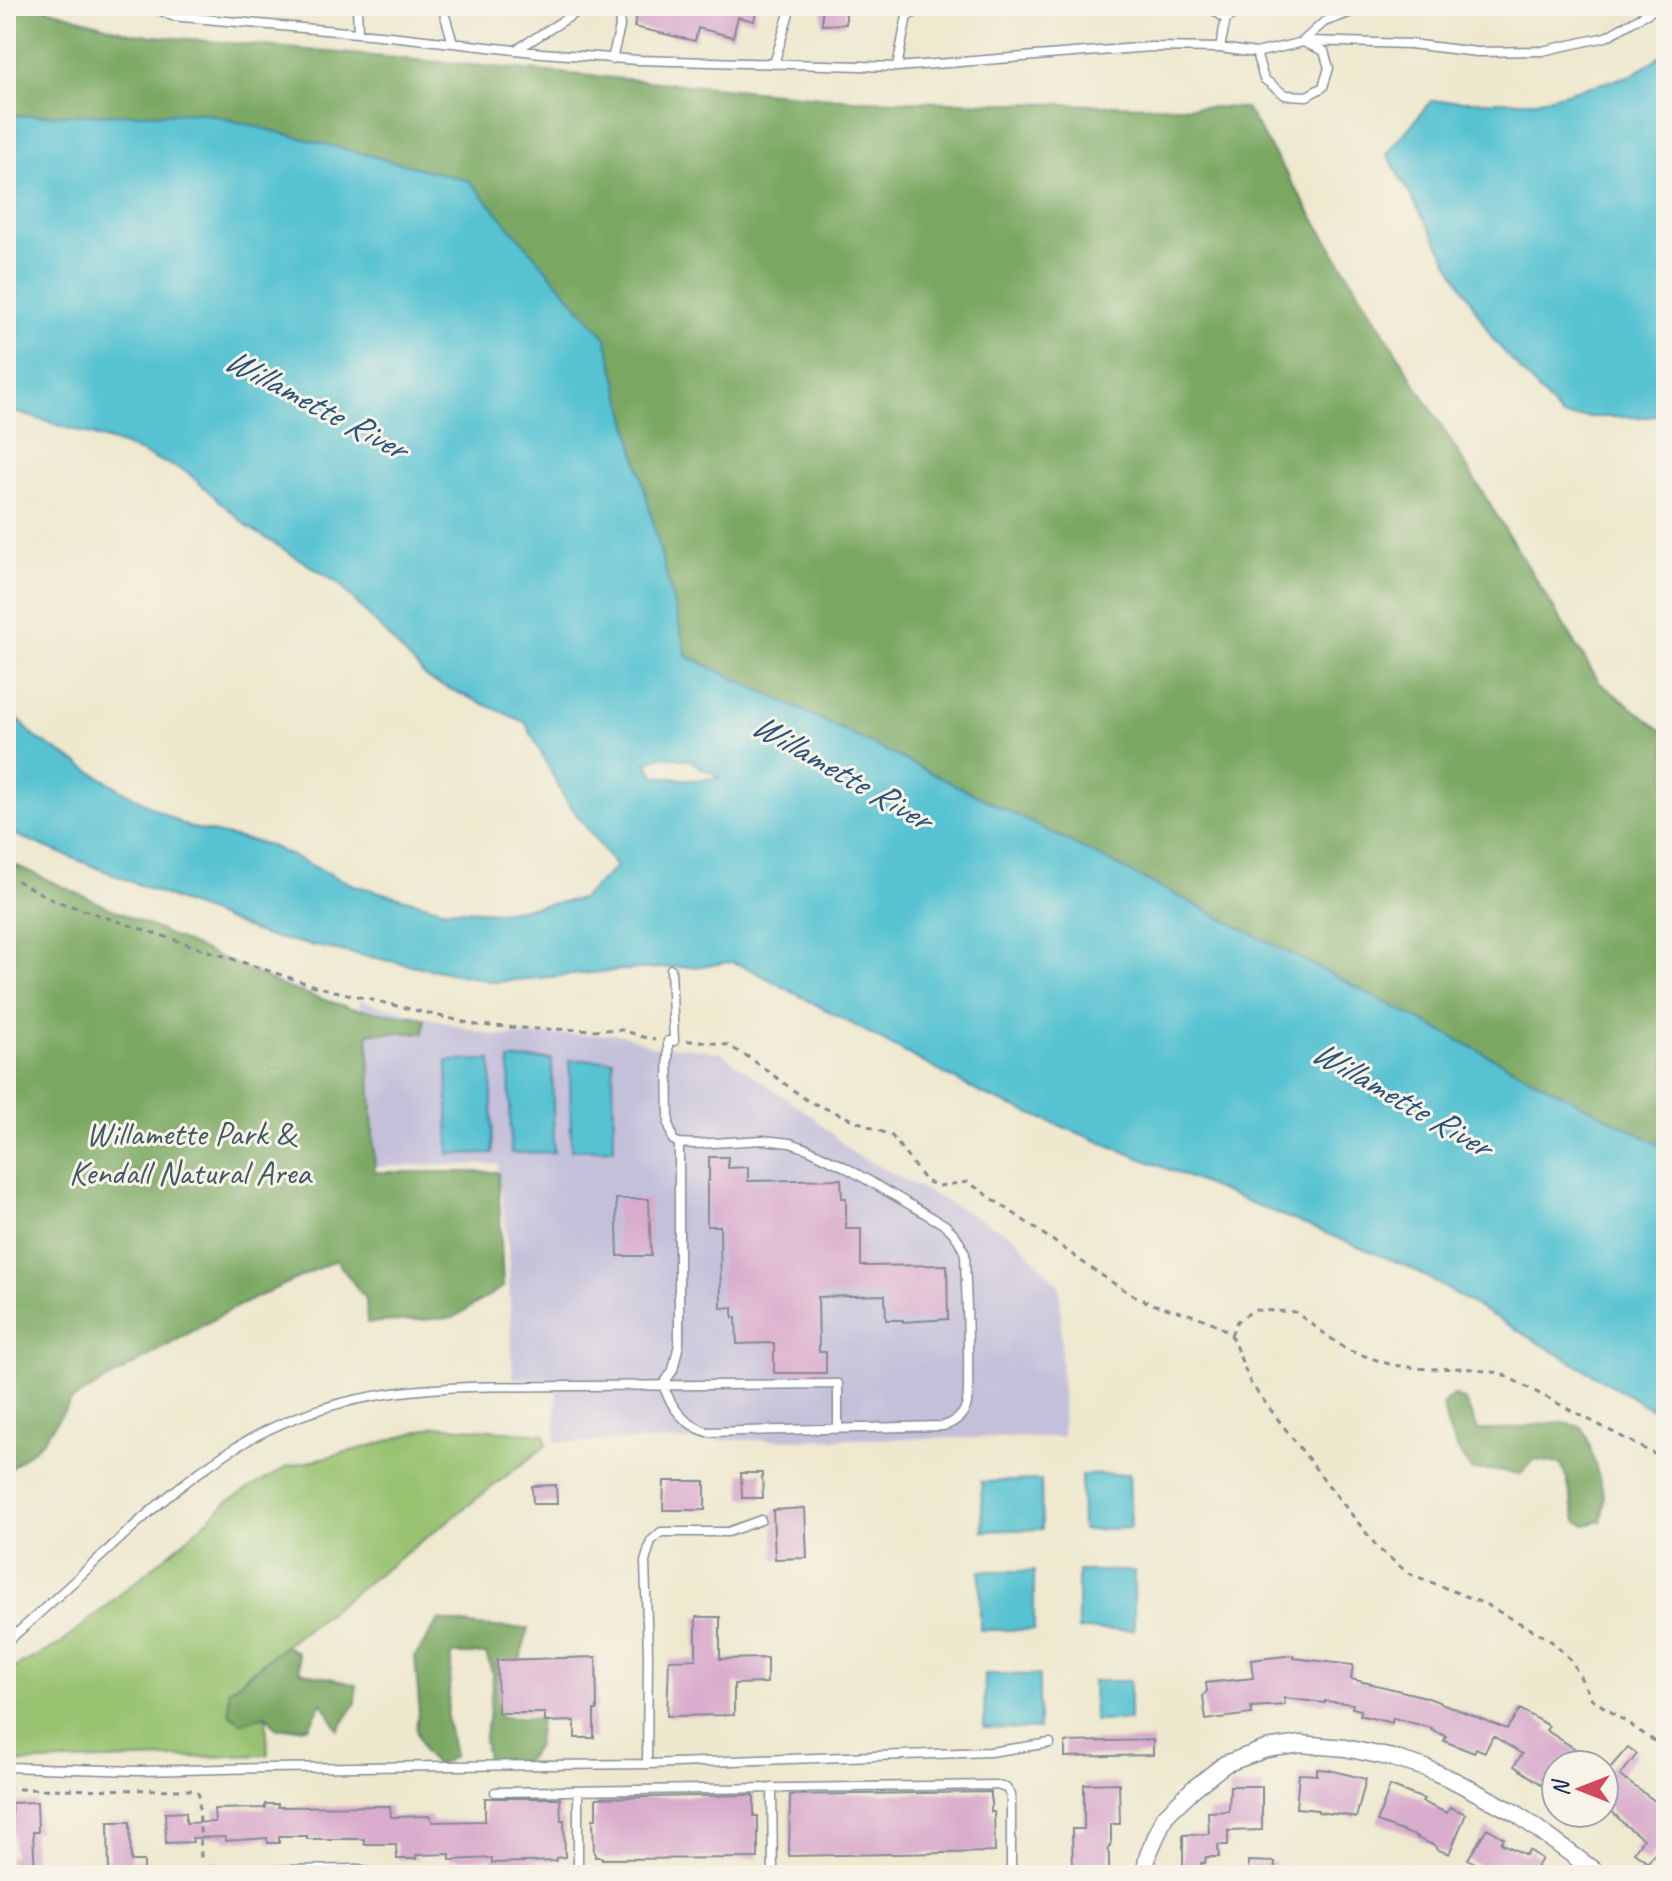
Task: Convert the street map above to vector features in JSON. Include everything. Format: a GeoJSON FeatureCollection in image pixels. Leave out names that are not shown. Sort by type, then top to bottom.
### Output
{"type":"FeatureCollection","features":[{"type":"Feature","properties":{"kind":"street"},"geometry":{"type":"LineString","coordinates":[[1144,1875],[1148,1855],[1165,1816],[1193,1789],[1225,1764],[1266,1749],[1301,1744],[1345,1748],[1426,1768],[1517,1814],[1600,1875]]}},
{"type":"Feature","properties":{"kind":"street"},"geometry":{"type":"LineString","coordinates":[[209,1875],[365,1875]]}},
{"type":"Feature","properties":{"kind":"lane"},"geometry":{"type":"LineString","coordinates":[[151,6],[172,16],[612,59],[897,67],[1150,47],[1220,48],[1256,53],[1303,42],[1325,41],[1410,44],[1477,52],[1542,51],[1606,37],[1660,6]]}},
{"type":"Feature","properties":{"kind":"lane"},"geometry":{"type":"LineString","coordinates":[[357,6],[358,33]]}},
{"type":"Feature","properties":{"kind":"lane"},"geometry":{"type":"LineString","coordinates":[[442,6],[453,43]]}},
{"type":"Feature","properties":{"kind":"lane"},"geometry":{"type":"LineString","coordinates":[[515,50],[589,6]]}},
{"type":"Feature","properties":{"kind":"lane"},"geometry":{"type":"LineString","coordinates":[[612,59],[620,27],[619,6]]}},
{"type":"Feature","properties":{"kind":"lane"},"geometry":{"type":"LineString","coordinates":[[774,64],[791,6]]}},
{"type":"Feature","properties":{"kind":"lane"},"geometry":{"type":"LineString","coordinates":[[897,67],[907,16],[932,6]]}},
{"type":"Feature","properties":{"kind":"lane"},"geometry":{"type":"LineString","coordinates":[[1208,6],[1226,19]]}},
{"type":"Feature","properties":{"kind":"lane"},"geometry":{"type":"LineString","coordinates":[[1220,48],[1226,19],[1249,6]]}},
{"type":"Feature","properties":{"kind":"lane"},"geometry":{"type":"LineString","coordinates":[[1303,42],[1324,22],[1368,6]]}},
{"type":"Feature","properties":{"kind":"lane"},"geometry":{"type":"LineString","coordinates":[[1256,53],[1264,79],[1285,95],[1307,96],[1323,87],[1329,68],[1324,51],[1303,42]]}},
{"type":"Feature","properties":{"kind":"lane"},"geometry":{"type":"LineString","coordinates":[[663,1385],[670,1402],[687,1422],[707,1432],[943,1426],[961,1416],[967,1401],[968,1365],[965,1254],[960,1240],[945,1225],[845,1167],[790,1143],[763,1140],[679,1143],[673,1140],[669,1125],[671,969]]}},
{"type":"Feature","properties":{"kind":"lane"},"geometry":{"type":"LineString","coordinates":[[663,1385],[673,1370],[679,1344],[679,1143]]}},
{"type":"Feature","properties":{"kind":"lane"},"geometry":{"type":"LineString","coordinates":[[6,1643],[135,1524],[208,1465],[276,1425],[343,1401],[441,1388],[838,1384],[838,1429]]}},
{"type":"Feature","properties":{"kind":"lane"},"geometry":{"type":"LineString","coordinates":[[647,1764],[645,1562],[651,1541],[661,1532],[728,1532],[761,1520]]}},
{"type":"Feature","properties":{"kind":"lane"},"geometry":{"type":"LineString","coordinates":[[6,1767],[139,1771],[647,1764],[990,1752],[1050,1743]]}},
{"type":"Feature","properties":{"kind":"lane"},"geometry":{"type":"LineString","coordinates":[[495,1792],[996,1785],[1006,1788],[1011,1795],[1011,1875]]}},
{"type":"Feature","properties":{"kind":"lane"},"geometry":{"type":"LineString","coordinates":[[772,1788],[773,1875]]}},
{"type":"Feature","properties":{"kind":"lane"},"geometry":{"type":"LineString","coordinates":[[578,1791],[578,1875]]}},
{"type":"Feature","properties":{"kind":"path"},"geometry":{"type":"LineString","coordinates":[[6,875],[53,900],[318,987],[477,1025],[623,1030],[643,1037],[727,1045],[808,1101],[892,1136],[925,1181],[938,1186],[968,1182],[1139,1299],[1189,1314],[1225,1330],[1231,1335],[1251,1384],[1379,1549],[1408,1573],[1485,1604],[1549,1639],[1571,1660],[1592,1699],[1666,1749]]}},
{"type":"Feature","properties":{"kind":"path"},"geometry":{"type":"LineString","coordinates":[[1231,1335],[1237,1321],[1254,1310],[1295,1312],[1347,1350],[1392,1365],[1500,1373],[1666,1460]]}},
{"type":"Feature","properties":{"kind":"path"},"geometry":{"type":"LineString","coordinates":[[6,1789],[195,1790],[199,1795],[201,1858]]}},
{"type":"Feature","properties":{"kind":"path"},"geometry":{"type":"LineString","coordinates":[[1662,1875],[1666,1870]]}},
{"type":"Feature","properties":{"kind":"shaded area"},"geometry":{"type":"Polygon","coordinates":[[[360,1000],[495,1036],[615,1034],[654,1047],[684,1047],[721,1053],[812,1116],[853,1153],[1015,1237],[1060,1287],[1063,1437],[555,1442],[557,1378],[513,1379],[508,1246],[498,1164],[346,1167],[360,1000]]]}},
{"type":"Feature","properties":{"kind":"green space"},"geometry":{"type":"Polygon","coordinates":[[[6,6],[37,6],[133,34],[853,100],[1246,108],[1599,682],[1666,734],[1666,1148],[1057,835],[687,656],[606,338],[203,113],[6,116],[6,6]]]}},
{"type":"Feature","properties":{"kind":"green space","name":"Willamette Park & Kendall Natural Area"},"geometry":{"type":"Polygon","coordinates":[[[6,861],[285,987],[350,1008],[425,1018],[423,1033],[368,1033],[375,1172],[498,1172],[503,1287],[453,1318],[367,1323],[366,1300],[336,1260],[230,1310],[72,1400],[41,1443],[6,1472],[6,861]]]}},
{"type":"Feature","properties":{"kind":"green space"},"geometry":{"type":"Polygon","coordinates":[[[1453,1395],[1465,1401],[1478,1430],[1558,1422],[1582,1427],[1605,1499],[1601,1521],[1586,1525],[1576,1520],[1561,1464],[1534,1460],[1521,1474],[1471,1470],[1446,1423],[1443,1404],[1453,1395]]]}},
{"type":"Feature","properties":{"kind":"green space"},"geometry":{"type":"Polygon","coordinates":[[[435,1426],[544,1434],[547,1445],[244,1677],[266,1715],[268,1755],[6,1763],[6,1672],[62,1643],[228,1501],[287,1467],[435,1426]]]}},
{"type":"Feature","properties":{"kind":"green space"},"geometry":{"type":"Polygon","coordinates":[[[439,1620],[528,1629],[520,1660],[497,1661],[499,1717],[540,1719],[537,1746],[523,1765],[488,1765],[484,1740],[493,1675],[486,1654],[452,1654],[447,1718],[454,1756],[437,1766],[424,1753],[416,1730],[419,1703],[415,1657],[439,1620]]]}},
{"type":"Feature","properties":{"kind":"green space"},"geometry":{"type":"Polygon","coordinates":[[[285,1646],[297,1652],[300,1671],[356,1685],[356,1703],[338,1730],[322,1702],[309,1727],[277,1729],[266,1715],[241,1723],[230,1714],[228,1691],[285,1646]]]}},
{"type":"Feature","properties":{"kind":"water"},"geometry":{"type":"Polygon","coordinates":[[[1666,52],[1666,411],[1649,417],[1562,417],[1492,338],[1387,154],[1431,101],[1536,101],[1632,75],[1666,52]]]}},
{"type":"Feature","properties":{"kind":"water","name":"Willamette River"},"geometry":{"type":"Polygon","coordinates":[[[203,113],[470,181],[606,338],[687,656],[1057,835],[1666,1148],[1666,1417],[1409,1267],[982,1094],[732,962],[495,982],[266,936],[6,831],[6,707],[35,737],[188,827],[266,844],[351,884],[442,909],[500,912],[581,899],[616,867],[565,799],[525,722],[429,680],[339,584],[248,527],[187,472],[120,444],[6,409],[6,116],[203,113]],[[663,756],[646,763],[656,776],[691,780],[720,778],[689,760],[663,756]]]}},
{"type":"Feature","properties":{"kind":"water"},"geometry":{"type":"Polygon","coordinates":[[[552,1059],[554,1152],[511,1153],[509,1060],[552,1059]]]}},
{"type":"Feature","properties":{"kind":"water"},"geometry":{"type":"Polygon","coordinates":[[[491,1060],[493,1153],[449,1154],[447,1061],[491,1060]]]}},
{"type":"Feature","properties":{"kind":"water"},"geometry":{"type":"Polygon","coordinates":[[[570,1060],[613,1060],[614,1149],[571,1150],[570,1060]]]}},
{"type":"Feature","properties":{"kind":"water"},"geometry":{"type":"Polygon","coordinates":[[[1129,1474],[1131,1528],[1082,1530],[1081,1475],[1129,1474]]]}},
{"type":"Feature","properties":{"kind":"water"},"geometry":{"type":"Polygon","coordinates":[[[1041,1480],[1042,1529],[983,1531],[981,1482],[1041,1480]]]}},
{"type":"Feature","properties":{"kind":"water"},"geometry":{"type":"Polygon","coordinates":[[[980,1571],[1034,1571],[1034,1630],[980,1630],[980,1571]]]}},
{"type":"Feature","properties":{"kind":"water"},"geometry":{"type":"Polygon","coordinates":[[[1078,1571],[1134,1571],[1134,1630],[1078,1630],[1078,1571]]]}},
{"type":"Feature","properties":{"kind":"water"},"geometry":{"type":"Polygon","coordinates":[[[985,1674],[1039,1675],[1039,1729],[984,1728],[985,1674]]]}},
{"type":"Feature","properties":{"kind":"water"},"geometry":{"type":"Polygon","coordinates":[[[1093,1681],[1130,1681],[1130,1720],[1094,1721],[1093,1681]]]}},
{"type":"Feature","properties":{"kind":"building"},"geometry":{"type":"Polygon","coordinates":[[[639,6],[757,6],[754,21],[738,17],[733,37],[698,28],[695,41],[634,27],[639,6]]]}},
{"type":"Feature","properties":{"kind":"building"},"geometry":{"type":"Polygon","coordinates":[[[822,6],[846,6],[846,24],[822,25],[822,6]]]}},
{"type":"Feature","properties":{"kind":"building"},"geometry":{"type":"Polygon","coordinates":[[[709,1157],[728,1157],[728,1168],[748,1167],[748,1181],[841,1179],[842,1198],[846,1198],[846,1229],[861,1229],[861,1266],[947,1265],[948,1319],[886,1320],[885,1295],[818,1297],[819,1352],[826,1352],[826,1373],[774,1373],[774,1343],[737,1344],[733,1307],[721,1308],[720,1226],[707,1226],[709,1157]]]}},
{"type":"Feature","properties":{"kind":"building"},"geometry":{"type":"Polygon","coordinates":[[[616,1199],[649,1199],[651,1256],[618,1256],[616,1199]]]}},
{"type":"Feature","properties":{"kind":"building"},"geometry":{"type":"Polygon","coordinates":[[[741,1473],[762,1473],[763,1498],[742,1498],[741,1473]]]}},
{"type":"Feature","properties":{"kind":"building"},"geometry":{"type":"Polygon","coordinates":[[[664,1481],[705,1481],[705,1510],[663,1510],[664,1481]]]}},
{"type":"Feature","properties":{"kind":"building"},"geometry":{"type":"Polygon","coordinates":[[[556,1485],[557,1504],[533,1504],[532,1486],[556,1485]]]}},
{"type":"Feature","properties":{"kind":"building"},"geometry":{"type":"Polygon","coordinates":[[[805,1508],[807,1558],[775,1559],[773,1510],[805,1508]]]}},
{"type":"Feature","properties":{"kind":"building"},"geometry":{"type":"Polygon","coordinates":[[[696,1617],[720,1617],[720,1659],[767,1658],[767,1683],[734,1684],[734,1715],[667,1716],[669,1660],[696,1659],[696,1617]]]}},
{"type":"Feature","properties":{"kind":"building"},"geometry":{"type":"Polygon","coordinates":[[[1294,1655],[1294,1658],[1353,1665],[1351,1679],[1426,1697],[1507,1729],[1520,1709],[1549,1726],[1546,1730],[1575,1749],[1540,1749],[1540,1783],[1514,1766],[1522,1754],[1493,1736],[1485,1752],[1476,1748],[1474,1753],[1444,1741],[1446,1736],[1432,1728],[1393,1718],[1392,1723],[1360,1715],[1361,1710],[1352,1708],[1353,1704],[1284,1698],[1285,1705],[1251,1707],[1252,1714],[1206,1720],[1203,1696],[1207,1691],[1206,1683],[1253,1678],[1251,1660],[1294,1655]]]}},
{"type":"Feature","properties":{"kind":"building"},"geometry":{"type":"Polygon","coordinates":[[[596,1657],[594,1738],[575,1738],[575,1721],[545,1722],[545,1713],[498,1713],[497,1660],[596,1657]]]}},
{"type":"Feature","properties":{"kind":"building"},"geometry":{"type":"Polygon","coordinates":[[[1153,1740],[1153,1755],[1065,1757],[1065,1742],[1153,1740]]]}},
{"type":"Feature","properties":{"kind":"building"},"geometry":{"type":"Polygon","coordinates":[[[1628,1747],[1637,1754],[1620,1776],[1620,1756],[1628,1747]]]}},
{"type":"Feature","properties":{"kind":"building"},"geometry":{"type":"Polygon","coordinates":[[[1317,1769],[1366,1779],[1356,1818],[1296,1808],[1299,1774],[1317,1775],[1317,1769]]]}},
{"type":"Feature","properties":{"kind":"building"},"geometry":{"type":"Polygon","coordinates":[[[1620,1776],[1666,1809],[1666,1838],[1648,1862],[1634,1852],[1643,1839],[1620,1820],[1620,1776]]]}},
{"type":"Feature","properties":{"kind":"building"},"geometry":{"type":"Polygon","coordinates":[[[1119,1783],[1120,1824],[1111,1824],[1109,1872],[1073,1873],[1072,1829],[1084,1829],[1084,1784],[1119,1783]]]}},
{"type":"Feature","properties":{"kind":"building"},"geometry":{"type":"Polygon","coordinates":[[[1230,1786],[1262,1786],[1262,1830],[1228,1831],[1228,1845],[1218,1845],[1219,1857],[1206,1857],[1205,1863],[1201,1863],[1201,1875],[1183,1875],[1183,1835],[1209,1834],[1208,1812],[1229,1811],[1230,1786]]]}},
{"type":"Feature","properties":{"kind":"building"},"geometry":{"type":"Polygon","coordinates":[[[1390,1786],[1424,1799],[1422,1802],[1447,1813],[1450,1807],[1466,1814],[1449,1854],[1418,1837],[1377,1822],[1390,1786]]]}},
{"type":"Feature","properties":{"kind":"building"},"geometry":{"type":"Polygon","coordinates":[[[991,1792],[995,1852],[789,1856],[790,1795],[991,1792]]]}},
{"type":"Feature","properties":{"kind":"building"},"geometry":{"type":"Polygon","coordinates":[[[754,1795],[754,1816],[758,1816],[758,1858],[595,1857],[593,1819],[596,1819],[596,1798],[754,1795]]]}},
{"type":"Feature","properties":{"kind":"building"},"geometry":{"type":"Polygon","coordinates":[[[485,1798],[560,1798],[565,1857],[556,1858],[556,1861],[492,1863],[492,1858],[450,1860],[450,1854],[397,1859],[396,1844],[364,1844],[364,1839],[307,1839],[307,1836],[279,1836],[279,1843],[268,1843],[267,1838],[225,1841],[225,1837],[166,1843],[165,1813],[186,1812],[186,1823],[215,1822],[214,1809],[265,1808],[265,1804],[278,1804],[278,1807],[390,1806],[391,1817],[431,1816],[432,1822],[485,1821],[485,1798]]]}},
{"type":"Feature","properties":{"kind":"building"},"geometry":{"type":"Polygon","coordinates":[[[37,1802],[38,1832],[33,1832],[35,1875],[10,1875],[9,1856],[14,1856],[11,1803],[37,1802]]]}},
{"type":"Feature","properties":{"kind":"building"},"geometry":{"type":"Polygon","coordinates":[[[108,1822],[130,1822],[131,1861],[144,1861],[144,1875],[109,1875],[108,1822]]]}},
{"type":"Feature","properties":{"kind":"building"},"geometry":{"type":"Polygon","coordinates":[[[1487,1828],[1504,1838],[1501,1843],[1526,1855],[1529,1850],[1542,1859],[1531,1875],[1496,1875],[1468,1859],[1487,1828]]]}},
{"type":"Feature","properties":{"kind":"building"},"geometry":{"type":"Polygon","coordinates":[[[1248,1861],[1275,1862],[1274,1875],[1248,1875],[1248,1861]]]}}]}
